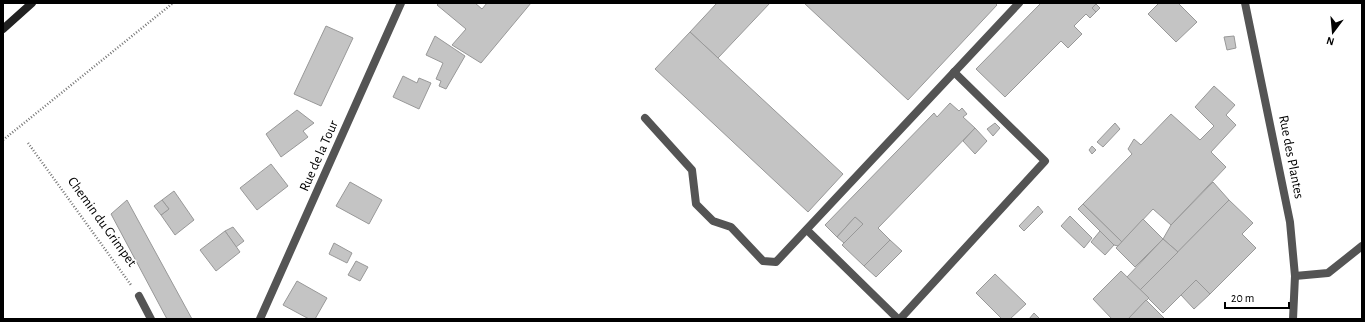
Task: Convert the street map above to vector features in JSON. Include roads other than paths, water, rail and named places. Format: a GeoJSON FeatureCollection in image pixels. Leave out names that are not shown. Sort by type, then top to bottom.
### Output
{"type":"FeatureCollection","features":[{"type":"Feature","properties":{"kind":"main road"},"geometry":{"type":"LineString","coordinates":[[3,29],[32,3]]}},
{"type":"Feature","properties":{"kind":"street","name":"Rue de la Tour"},"geometry":{"type":"LineString","coordinates":[[260,319],[401,3]]}},
{"type":"Feature","properties":{"kind":"street"},"geometry":{"type":"LineString","coordinates":[[645,118],[692,170],[696,204],[713,221],[731,227],[763,260],[776,262],[1019,3]]}},
{"type":"Feature","properties":{"kind":"street","name":"Rue des Plantes"},"geometry":{"type":"LineString","coordinates":[[1245,3],[1289,215],[1295,276],[1293,319]]}},
{"type":"Feature","properties":{"kind":"street"},"geometry":{"type":"LineString","coordinates":[[807,230],[899,319],[1045,161],[954,72]]}},
{"type":"Feature","properties":{"kind":"street"},"geometry":{"type":"LineString","coordinates":[[1295,276],[1328,273],[1362,246]]}},
{"type":"Feature","properties":{"kind":"street"},"geometry":{"type":"LineString","coordinates":[[138,296],[151,319]]}}]}
